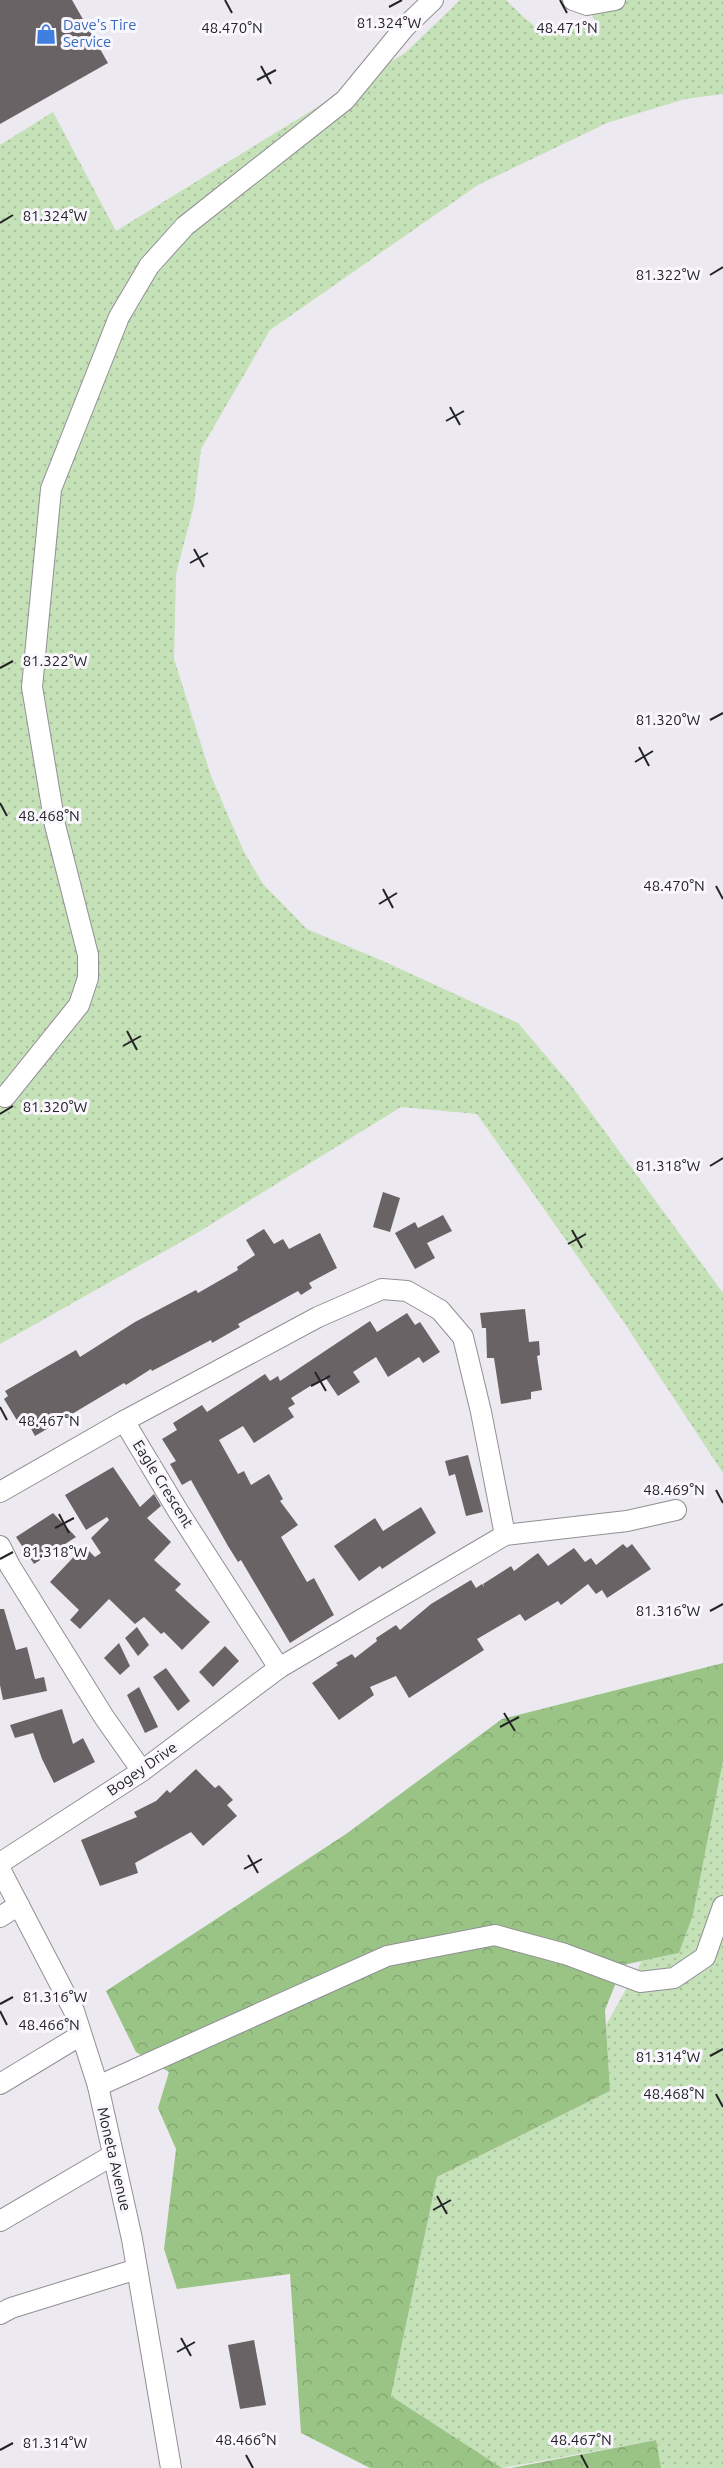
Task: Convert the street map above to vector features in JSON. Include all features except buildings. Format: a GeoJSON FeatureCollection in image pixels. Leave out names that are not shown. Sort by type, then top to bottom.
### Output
{"type":"FeatureCollection","features":[{"type":"Feature","properties":{"kind":"street"},"geometry":{"type":"LineString","coordinates":[[5,1097],[79,1005],[88,978],[88,955],[55,825],[32,687],[51,489],[119,317],[149,266],[185,226],[345,100],[405,27],[433,0]]}},
{"type":"Feature","properties":{"kind":"street"},"geometry":{"type":"LineString","coordinates":[[573,0],[587,5],[615,0]]}},
{"type":"Feature","properties":{"kind":"street"},"geometry":{"type":"LineString","coordinates":[[0,1491],[124,1420],[318,1317],[382,1289],[407,1291],[440,1310],[463,1337],[506,1535],[627,1521],[676,1510]]}},
{"type":"Feature","properties":{"kind":"street","name":"Eagle Crescent"},"geometry":{"type":"LineString","coordinates":[[124,1420],[178,1511],[279,1668]]}},
{"type":"Feature","properties":{"kind":"street","name":"Bogey Drive"},"geometry":{"type":"LineString","coordinates":[[0,1863],[142,1771],[279,1668],[506,1535]]}},
{"type":"Feature","properties":{"kind":"street"},"geometry":{"type":"LineString","coordinates":[[0,1546],[10,1566],[104,1717],[142,1771]]}},
{"type":"Feature","properties":{"kind":"street","name":"Moneta Avenue"},"geometry":{"type":"LineString","coordinates":[[0,1869],[74,2012],[98,2086],[137,2269],[171,2468]]}},
{"type":"Feature","properties":{"kind":"street"},"geometry":{"type":"LineString","coordinates":[[0,1917],[19,1905]]}},
{"type":"Feature","properties":{"kind":"street"},"geometry":{"type":"LineString","coordinates":[[98,2086],[387,1956],[495,1935],[565,1954],[640,1982],[674,1978],[705,1957],[723,1906]]}},
{"type":"Feature","properties":{"kind":"street"},"geometry":{"type":"LineString","coordinates":[[0,2084],[81,2035]]}},
{"type":"Feature","properties":{"kind":"street"},"geometry":{"type":"LineString","coordinates":[[0,2221],[113,2155]]}},
{"type":"Feature","properties":{"kind":"street"},"geometry":{"type":"LineString","coordinates":[[0,2314],[11,2308],[137,2269]]}},
{"type":"Feature","properties":{"kind":"green space"},"geometry":{"type":"Polygon","coordinates":[[[460,0],[506,0],[538,28],[554,32],[595,23],[587,0],[723,0],[723,94],[685,99],[607,123],[478,185],[270,330],[201,449],[194,505],[176,574],[174,659],[211,776],[244,852],[263,884],[307,929],[518,1023],[570,1084],[723,1293],[723,1473],[623,1321],[477,1114],[401,1107],[197,1233],[0,1344],[0,145],[53,112],[116,231],[405,53],[460,0]]]}},
{"type":"Feature","properties":{"kind":"green space"},"geometry":{"type":"Polygon","coordinates":[[[723,1663],[723,1761],[693,1915],[679,1953],[623,1965],[605,2010],[610,2091],[437,2177],[391,2396],[502,2468],[370,2468],[301,2433],[290,2274],[177,2289],[164,2249],[176,2149],[158,2108],[169,2072],[136,2052],[106,1991],[346,1834],[502,1719],[723,1663]]]}},
{"type":"Feature","properties":{"kind":"green space"},"geometry":{"type":"Polygon","coordinates":[[[723,1761],[723,2468],[661,2468],[655,2440],[502,2468],[391,2396],[437,2177],[610,2091],[606,2025],[642,1961],[679,1953],[693,1915],[723,1761]]]}},
{"type":"Feature","properties":{"kind":"green space"},"geometry":{"type":"Polygon","coordinates":[[[656,2440],[661,2468],[511,2468],[656,2440]]]}},
{"type":"Feature","properties":{"kind":"place","name":"Dave's Tire Service"},"geometry":{"type":"Point","coordinates":[46,34]}}]}
